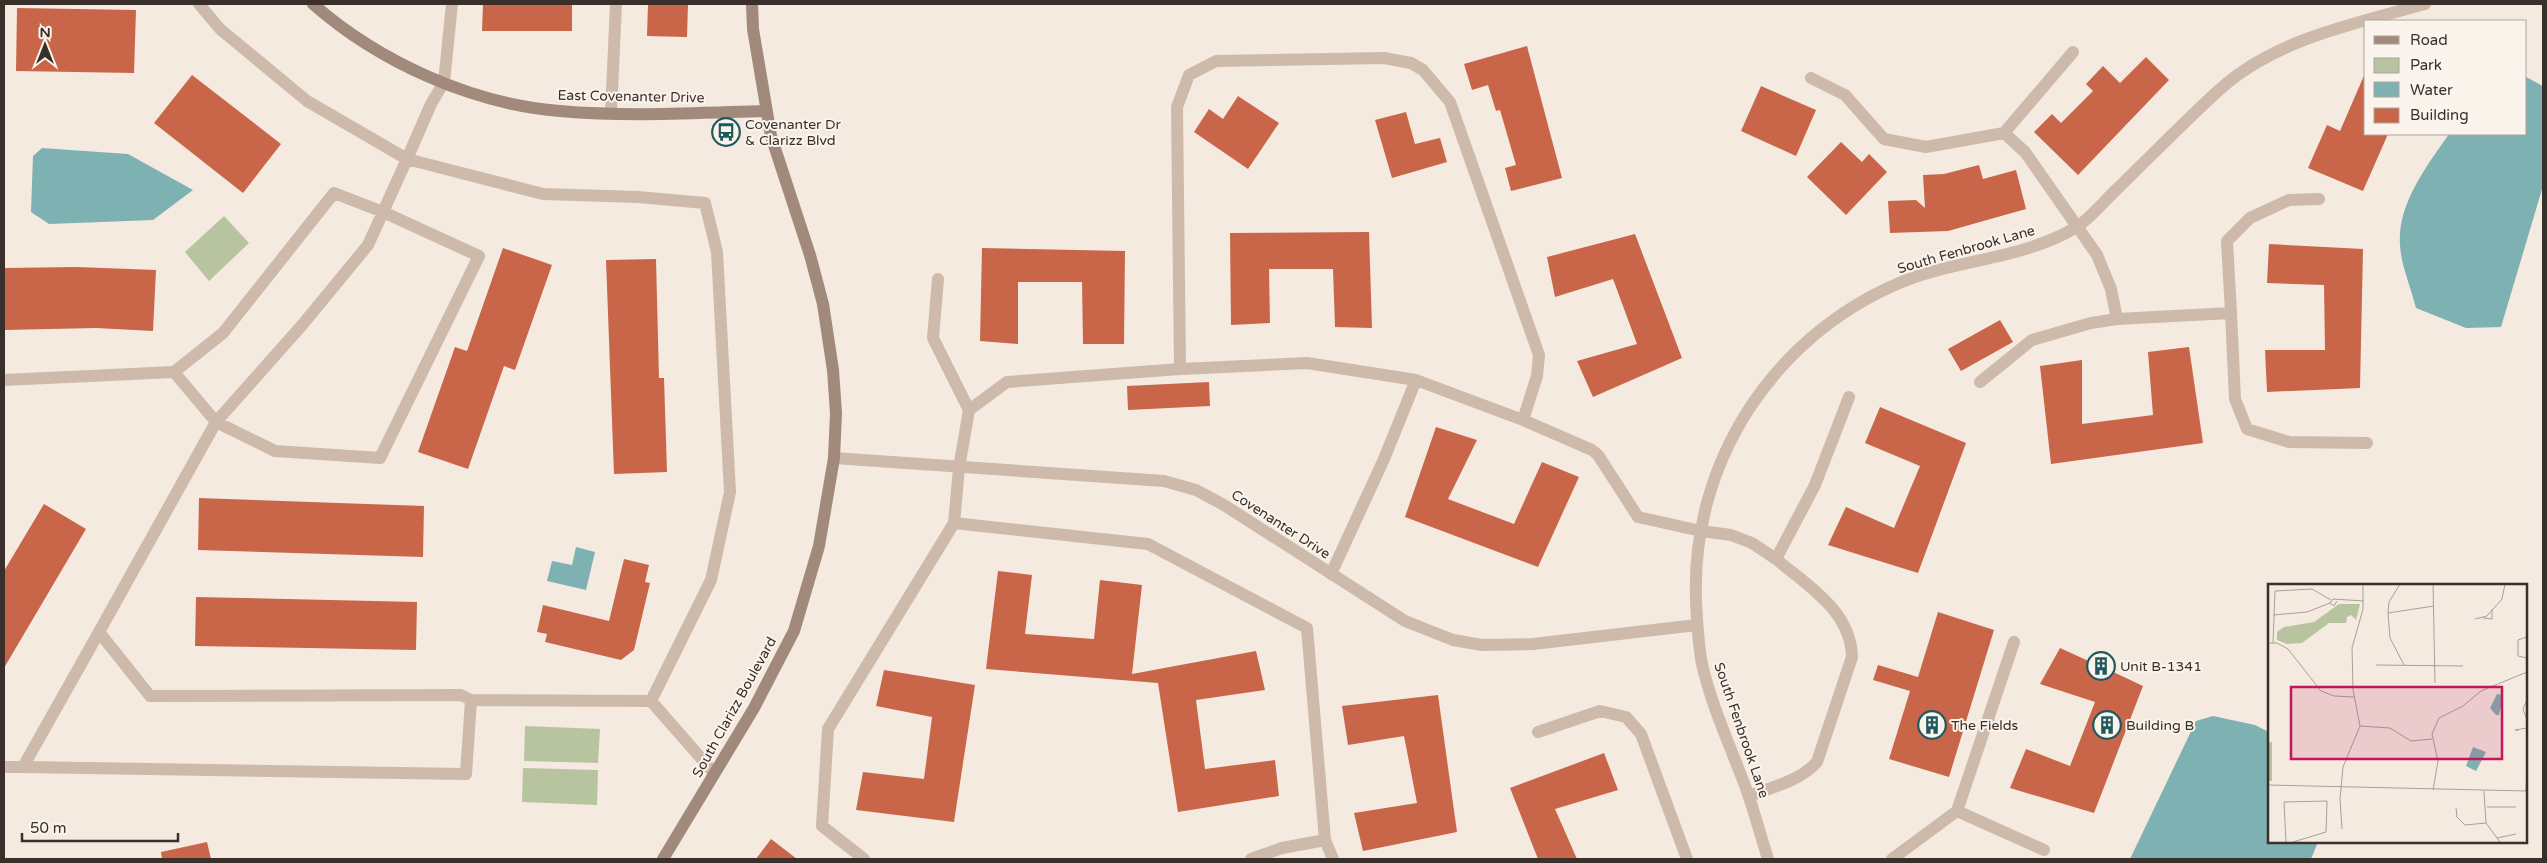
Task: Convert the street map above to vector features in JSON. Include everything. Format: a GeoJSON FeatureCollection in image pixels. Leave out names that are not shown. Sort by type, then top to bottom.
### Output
{"type":"FeatureCollection","features":[{"type":"Feature","properties":{"kind":"street"},"geometry":{"type":"LineString","coordinates":[[199,4],[220,29],[307,101],[407,159],[543,194],[638,197],[705,203],[717,252],[730,492],[711,580],[651,702]]}},
{"type":"Feature","properties":{"kind":"street","name":"East Covenanter Drive"},"geometry":{"type":"LineString","coordinates":[[313,4],[360,39],[444,82],[494,99],[559,111],[611,113],[765,111]]}},
{"type":"Feature","properties":{"kind":"street"},"geometry":{"type":"LineString","coordinates":[[23,767],[216,422],[303,324],[368,245],[431,104],[444,82],[452,4]]}},
{"type":"Feature","properties":{"kind":"street"},"geometry":{"type":"LineString","coordinates":[[611,113],[616,4]]}},
{"type":"Feature","properties":{"kind":"street","name":"South Clarizz Boulevard"},"geometry":{"type":"LineString","coordinates":[[663,859],[754,708],[794,631],[819,546],[834,458],[836,413],[833,370],[823,304],[810,255],[765,111],[752,4]]}},
{"type":"Feature","properties":{"kind":"street","name":"South Fenbrook Lane"},"geometry":{"type":"LineString","coordinates":[[2368,20],[2424,4]]}},
{"type":"Feature","properties":{"kind":"street","name":"South Fenbrook Lane"},"geometry":{"type":"LineString","coordinates":[[1768,859],[1749,796],[1713,699],[1702,663],[1697,625],[1695,580],[1701,532],[1710,488],[1724,451],[1741,419],[1778,368],[1808,340],[1869,298],[1899,283],[1943,269],[2039,245],[2077,227],[2221,88],[2285,47],[2312,36],[2364,21]]}},
{"type":"Feature","properties":{"kind":"street"},"geometry":{"type":"LineString","coordinates":[[1811,78],[1845,95],[1884,139],[1926,147],[2004,133],[2073,52]]}},
{"type":"Feature","properties":{"kind":"street"},"geometry":{"type":"LineString","coordinates":[[1180,369],[1177,107],[1189,75],[1216,61],[1384,58],[1398,60],[1423,70],[1450,102],[1534,340],[1540,365],[1523,420]]}},
{"type":"Feature","properties":{"kind":"street"},"geometry":{"type":"LineString","coordinates":[[2004,133],[2025,152],[2097,255],[2111,289],[2117,319]]}},
{"type":"Feature","properties":{"kind":"street"},"geometry":{"type":"LineString","coordinates":[[4,380],[174,372],[223,333],[334,192],[479,256],[380,458],[275,451],[216,422],[174,372]]}},
{"type":"Feature","properties":{"kind":"street"},"geometry":{"type":"LineString","coordinates":[[2319,199],[2288,200],[2250,218],[2227,241],[2235,399],[2247,429],[2288,442],[2366,443]]}},
{"type":"Feature","properties":{"kind":"street"},"geometry":{"type":"LineString","coordinates":[[864,859],[822,826],[828,729],[954,523],[969,410],[932,338],[938,279]]}},
{"type":"Feature","properties":{"kind":"street"},"geometry":{"type":"LineString","coordinates":[[1980,382],[2032,340],[2091,323],[2117,319],[2231,313]]}},
{"type":"Feature","properties":{"kind":"street"},"geometry":{"type":"LineString","coordinates":[[969,410],[1007,382],[1180,369],[1307,363],[1416,380],[1523,420],[1592,450],[1598,455],[1638,517],[1701,532],[1731,535],[1752,543],[1776,559],[1834,609],[1844,622],[1852,640],[1852,657],[1817,762],[1808,771],[1795,778],[1749,796]]}},
{"type":"Feature","properties":{"kind":"street"},"geometry":{"type":"LineString","coordinates":[[1331,574],[1384,459],[1416,380]]}},
{"type":"Feature","properties":{"kind":"street"},"geometry":{"type":"LineString","coordinates":[[1776,559],[1815,485],[1849,397]]}},
{"type":"Feature","properties":{"kind":"street","name":"Covenanter Drive"},"geometry":{"type":"LineString","coordinates":[[834,458],[1164,481],[1196,490],[1224,505],[1405,621],[1453,640],[1482,645],[1533,644],[1697,625]]}},
{"type":"Feature","properties":{"kind":"street"},"geometry":{"type":"LineString","coordinates":[[954,523],[1148,544],[1307,628],[1324,840],[1333,859]]}},
{"type":"Feature","properties":{"kind":"street"},"geometry":{"type":"LineString","coordinates":[[99,632],[150,696],[461,695],[471,700],[651,702],[714,773]]}},
{"type":"Feature","properties":{"kind":"street"},"geometry":{"type":"LineString","coordinates":[[1892,859],[1957,811],[2014,642]]}},
{"type":"Feature","properties":{"kind":"street"},"geometry":{"type":"LineString","coordinates":[[4,767],[466,774],[471,700]]}},
{"type":"Feature","properties":{"kind":"street"},"geometry":{"type":"LineString","coordinates":[[1538,732],[1600,711],[1626,717],[1641,734],[1688,859]]}},
{"type":"Feature","properties":{"kind":"street"},"geometry":{"type":"LineString","coordinates":[[1957,811],[2044,850]]}},
{"type":"Feature","properties":{"kind":"street"},"geometry":{"type":"LineString","coordinates":[[1251,859],[1282,848],[1324,840]]}},
{"type":"Feature","properties":{"kind":"green space"},"geometry":{"type":"Polygon","coordinates":[[[224,216],[249,243],[209,281],[185,252],[224,216]]]}},
{"type":"Feature","properties":{"kind":"green space"},"geometry":{"type":"Polygon","coordinates":[[[525,726],[600,729],[598,763],[524,761],[525,726]]]}},
{"type":"Feature","properties":{"kind":"green space"},"geometry":{"type":"Polygon","coordinates":[[[523,768],[598,770],[597,805],[522,802],[523,768]]]}},
{"type":"Feature","properties":{"kind":"water"},"geometry":{"type":"Polygon","coordinates":[[[2527,78],[2543,86],[2543,186],[2501,327],[2466,328],[2416,308],[2404,268],[2400,245],[2400,230],[2408,200],[2448,135],[2527,135],[2527,78]]]}},
{"type":"Feature","properties":{"kind":"water"},"geometry":{"type":"Polygon","coordinates":[[[42,148],[128,154],[193,190],[153,220],[49,224],[31,212],[33,156],[42,148]]]}},
{"type":"Feature","properties":{"kind":"water"},"geometry":{"type":"Polygon","coordinates":[[[576,547],[595,552],[586,590],[547,581],[552,561],[572,565],[576,547]]]}},
{"type":"Feature","properties":{"kind":"water"},"geometry":{"type":"Polygon","coordinates":[[[2213,716],[2255,725],[2268,732],[2268,843],[2318,843],[2311,859],[2130,859],[2196,721],[2213,716]]]}},
{"type":"Feature","properties":{"kind":"building"},"geometry":{"type":"Polygon","coordinates":[[[483,4],[572,4],[572,31],[482,31],[483,4]]]}},
{"type":"Feature","properties":{"kind":"building"},"geometry":{"type":"Polygon","coordinates":[[[648,4],[688,4],[687,37],[647,36],[648,4]]]}},
{"type":"Feature","properties":{"kind":"building"},"geometry":{"type":"Polygon","coordinates":[[[17,8],[136,10],[134,73],[16,71],[17,8]]]}},
{"type":"Feature","properties":{"kind":"building"},"geometry":{"type":"Polygon","coordinates":[[[1527,46],[1562,178],[1511,191],[1505,168],[1516,165],[1500,110],[1496,111],[1488,85],[1472,90],[1464,64],[1527,46]]]}},
{"type":"Feature","properties":{"kind":"building"},"geometry":{"type":"Polygon","coordinates":[[[2146,57],[2169,80],[2078,175],[2034,132],[2052,114],[2061,123],[2093,91],[2086,84],[2103,66],[2120,83],[2146,57]]]}},
{"type":"Feature","properties":{"kind":"building"},"geometry":{"type":"Polygon","coordinates":[[[192,75],[281,144],[243,193],[154,123],[192,75]]]}},
{"type":"Feature","properties":{"kind":"building"},"geometry":{"type":"Polygon","coordinates":[[[2364,76],[2364,135],[2388,135],[2363,191],[2308,168],[2327,125],[2340,131],[2364,76]]]}},
{"type":"Feature","properties":{"kind":"building"},"geometry":{"type":"Polygon","coordinates":[[[1761,86],[1816,110],[1796,156],[1741,131],[1761,86]]]}},
{"type":"Feature","properties":{"kind":"building"},"geometry":{"type":"Polygon","coordinates":[[[1238,96],[1279,123],[1248,169],[1194,132],[1209,109],[1223,119],[1238,96]]]}},
{"type":"Feature","properties":{"kind":"building"},"geometry":{"type":"Polygon","coordinates":[[[1406,112],[1415,144],[1440,138],[1447,162],[1392,178],[1375,120],[1406,112]]]}},
{"type":"Feature","properties":{"kind":"building"},"geometry":{"type":"Polygon","coordinates":[[[1841,142],[1862,162],[1869,154],[1887,172],[1846,215],[1807,177],[1841,142]]]}},
{"type":"Feature","properties":{"kind":"building"},"geometry":{"type":"Polygon","coordinates":[[[1979,165],[1983,179],[2016,170],[2026,209],[1948,231],[1890,233],[1888,201],[1916,200],[1925,208],[1923,175],[1944,174],[1979,165]]]}},
{"type":"Feature","properties":{"kind":"building"},"geometry":{"type":"Polygon","coordinates":[[[1369,232],[1372,328],[1335,327],[1333,269],[1269,269],[1270,323],[1231,325],[1230,233],[1369,232]]]}},
{"type":"Feature","properties":{"kind":"building"},"geometry":{"type":"Polygon","coordinates":[[[1635,234],[1682,358],[1593,397],[1577,361],[1637,344],[1613,279],[1555,297],[1547,257],[1635,234]]]}},
{"type":"Feature","properties":{"kind":"building"},"geometry":{"type":"Polygon","coordinates":[[[2269,244],[2363,249],[2360,388],[2267,392],[2265,350],[2325,350],[2324,285],[2267,283],[2269,244]]]}},
{"type":"Feature","properties":{"kind":"building"},"geometry":{"type":"Polygon","coordinates":[[[503,248],[552,265],[515,370],[504,366],[468,469],[418,452],[455,347],[467,351],[503,248]]]}},
{"type":"Feature","properties":{"kind":"building"},"geometry":{"type":"Polygon","coordinates":[[[982,248],[1125,251],[1124,344],[1083,344],[1082,282],[1018,282],[1018,344],[980,341],[982,248]]]}},
{"type":"Feature","properties":{"kind":"building"},"geometry":{"type":"Polygon","coordinates":[[[656,259],[659,378],[664,378],[667,472],[614,474],[606,260],[656,259]]]}},
{"type":"Feature","properties":{"kind":"building"},"geometry":{"type":"Polygon","coordinates":[[[77,267],[156,270],[153,331],[96,328],[4,330],[4,268],[77,267]]]}},
{"type":"Feature","properties":{"kind":"building"},"geometry":{"type":"Polygon","coordinates":[[[2000,320],[2013,342],[1961,371],[1948,349],[2000,320]]]}},
{"type":"Feature","properties":{"kind":"building"},"geometry":{"type":"Polygon","coordinates":[[[2189,347],[2203,443],[2051,464],[2040,366],[2082,360],[2082,424],[2153,415],[2148,352],[2189,347]]]}},
{"type":"Feature","properties":{"kind":"building"},"geometry":{"type":"Polygon","coordinates":[[[1209,382],[1210,406],[1128,410],[1127,386],[1209,382]]]}},
{"type":"Feature","properties":{"kind":"building"},"geometry":{"type":"Polygon","coordinates":[[[1880,407],[1966,443],[1918,573],[1828,545],[1846,507],[1894,528],[1920,466],[1865,443],[1880,407]]]}},
{"type":"Feature","properties":{"kind":"building"},"geometry":{"type":"Polygon","coordinates":[[[1436,427],[1477,440],[1448,499],[1514,524],[1542,462],[1579,477],[1538,567],[1405,517],[1436,427]]]}},
{"type":"Feature","properties":{"kind":"building"},"geometry":{"type":"Polygon","coordinates":[[[199,498],[424,506],[423,557],[198,550],[199,498]]]}},
{"type":"Feature","properties":{"kind":"building"},"geometry":{"type":"Polygon","coordinates":[[[44,504],[86,529],[4,668],[4,571],[44,504]]]}},
{"type":"Feature","properties":{"kind":"building"},"geometry":{"type":"Polygon","coordinates":[[[624,559],[649,565],[645,582],[650,583],[634,650],[621,660],[545,642],[547,634],[537,632],[543,605],[609,621],[624,559]]]}},
{"type":"Feature","properties":{"kind":"building"},"geometry":{"type":"Polygon","coordinates":[[[998,571],[1032,575],[1025,634],[1094,639],[1100,580],[1142,585],[1132,674],[1256,651],[1265,690],[1196,700],[1205,769],[1275,760],[1279,796],[1178,812],[1158,683],[986,669],[998,571]]]}},
{"type":"Feature","properties":{"kind":"building"},"geometry":{"type":"Polygon","coordinates":[[[196,597],[417,602],[416,650],[195,646],[196,597]]]}},
{"type":"Feature","properties":{"kind":"building","name":"The Fields"},"geometry":{"type":"Polygon","coordinates":[[[1938,612],[1994,630],[1949,777],[1889,759],[1910,691],[1873,680],[1878,665],[1918,677],[1938,612]]]}},
{"type":"Feature","properties":{"kind":"building","name":"Building B"},"geometry":{"type":"Polygon","coordinates":[[[2060,648],[2093,663],[2096,656],[2112,662],[2109,670],[2143,686],[2094,813],[2010,788],[2026,749],[2070,766],[2095,702],[2040,684],[2060,648]]]}},
{"type":"Feature","properties":{"kind":"building"},"geometry":{"type":"Polygon","coordinates":[[[884,670],[975,685],[954,822],[856,810],[863,772],[924,779],[932,717],[876,706],[884,670]]]}},
{"type":"Feature","properties":{"kind":"building"},"geometry":{"type":"Polygon","coordinates":[[[1438,695],[1457,832],[1363,851],[1354,813],[1417,803],[1404,736],[1348,745],[1342,706],[1438,695]]]}},
{"type":"Feature","properties":{"kind":"building"},"geometry":{"type":"Polygon","coordinates":[[[1604,753],[1618,790],[1555,809],[1577,859],[1538,859],[1510,788],[1604,753]]]}},
{"type":"Feature","properties":{"kind":"building"},"geometry":{"type":"Polygon","coordinates":[[[771,839],[797,859],[756,859],[771,839]]]}},
{"type":"Feature","properties":{"kind":"building"},"geometry":{"type":"Polygon","coordinates":[[[207,842],[211,859],[162,859],[161,852],[207,842]]]}},
{"type":"Feature","properties":{"kind":"place","name":"Covenanter Dr & Clarizz Blvd"},"geometry":{"type":"Point","coordinates":[726,132]}},
{"type":"Feature","properties":{"kind":"place","name":"Unit B-1341"},"geometry":{"type":"Point","coordinates":[2101,666]}},
{"type":"Feature","properties":{"kind":"place","name":"The Fields"},"geometry":{"type":"Point","coordinates":[1932,725]}},
{"type":"Feature","properties":{"kind":"place","name":"Building B"},"geometry":{"type":"Point","coordinates":[2107,725]}}]}
